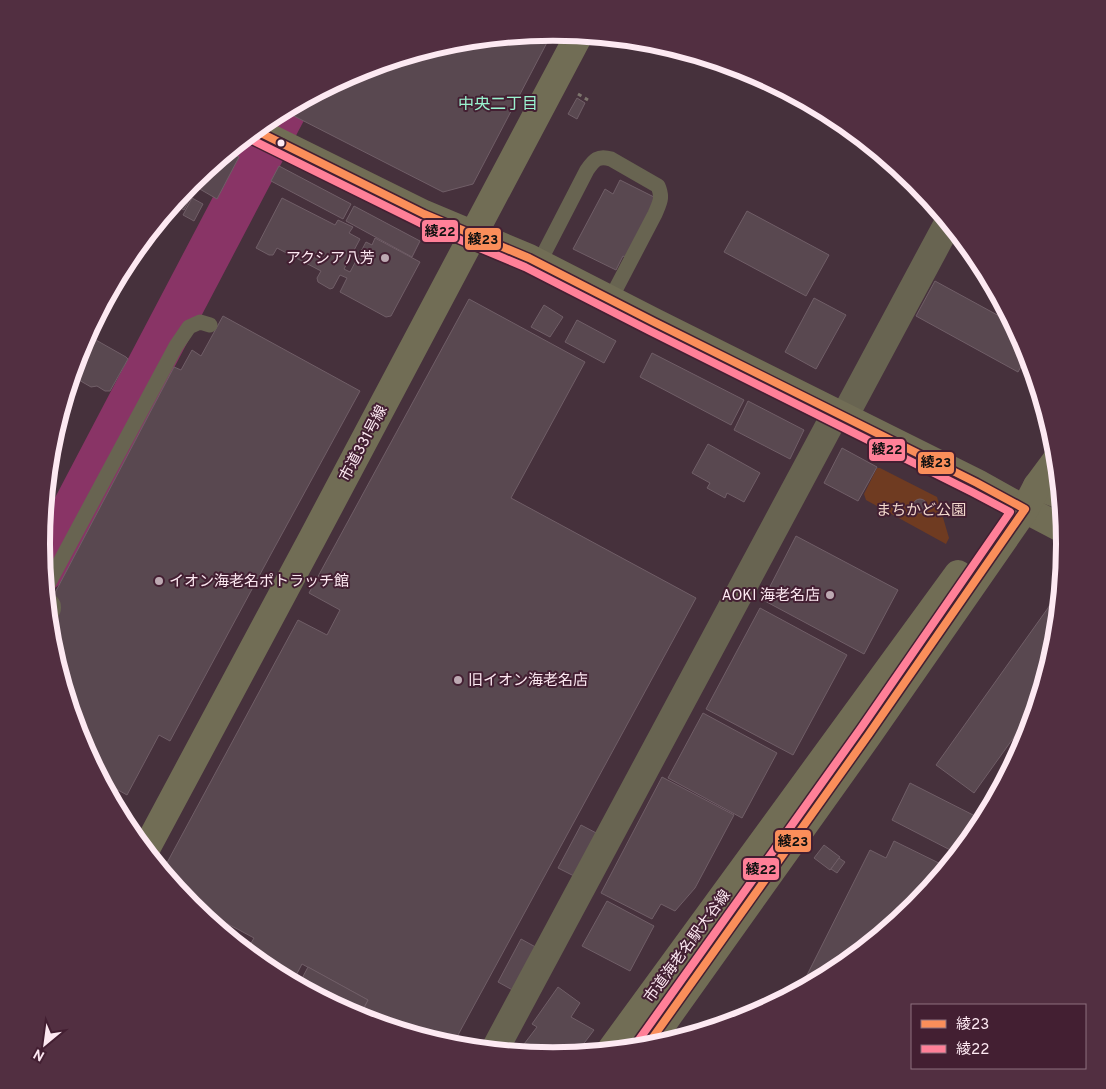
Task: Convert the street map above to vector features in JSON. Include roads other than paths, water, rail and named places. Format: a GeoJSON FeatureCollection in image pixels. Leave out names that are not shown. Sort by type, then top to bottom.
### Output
{"type":"FeatureCollection","features":[{"type":"Feature","properties":{"kind":"street","name":"市道331号線"},"geometry":{"type":"LineString","coordinates":[[149,844],[575,42]]}},
{"type":"Feature","properties":{"kind":"street"},"geometry":{"type":"LineString","coordinates":[[264,135],[424,214],[539,263],[977,483],[1033,498],[1055,520]]}},
{"type":"Feature","properties":{"kind":"street"},"geometry":{"type":"LineString","coordinates":[[498,1044],[840,415],[945,229]]}},
{"type":"Feature","properties":{"kind":"street","name":"市道海老名駅大谷線"},"geometry":{"type":"LineString","coordinates":[[653,1038],[869,734],[1033,498],[1051,469]]}},
{"type":"Feature","properties":{"kind":"street","name":"市道海老名駅大谷線"},"geometry":{"type":"LineString","coordinates":[[616,1043],[986,535],[1033,498]]}},
{"type":"Feature","properties":{"kind":"lane"},"geometry":{"type":"LineString","coordinates":[[539,263],[587,170],[598,158],[611,159],[658,186],[661,200],[610,300]]}},
{"type":"Feature","properties":{"kind":"lane"},"geometry":{"type":"LineString","coordinates":[[51,580],[176,346],[189,327],[200,322],[210,325]]}},
{"type":"Feature","properties":{"kind":"waterway"},"geometry":{"type":"LineString","coordinates":[[50,555],[277,124]]}},
{"type":"Feature","properties":{"kind":"place","name":"アクシア八芳"},"geometry":{"type":"Point","coordinates":[385,258]}},
{"type":"Feature","properties":{"kind":"place","name":"イオン海老名ポトラッチ館"},"geometry":{"type":"Point","coordinates":[159,581]}},
{"type":"Feature","properties":{"kind":"place","name":"AOKI 海老名店"},"geometry":{"type":"Point","coordinates":[830,595]}},
{"type":"Feature","properties":{"kind":"place","name":"旧イオン海老名店"},"geometry":{"type":"Point","coordinates":[458,680]}},
{"type":"Feature","properties":{"kind":"district","name":"中央二丁目"},"geometry":{"type":"Point","coordinates":[498,103]}},
{"type":"Feature","properties":{"kind":"park label","name":"まちかど公園"},"geometry":{"type":"Point","coordinates":[921,510]}}]}
